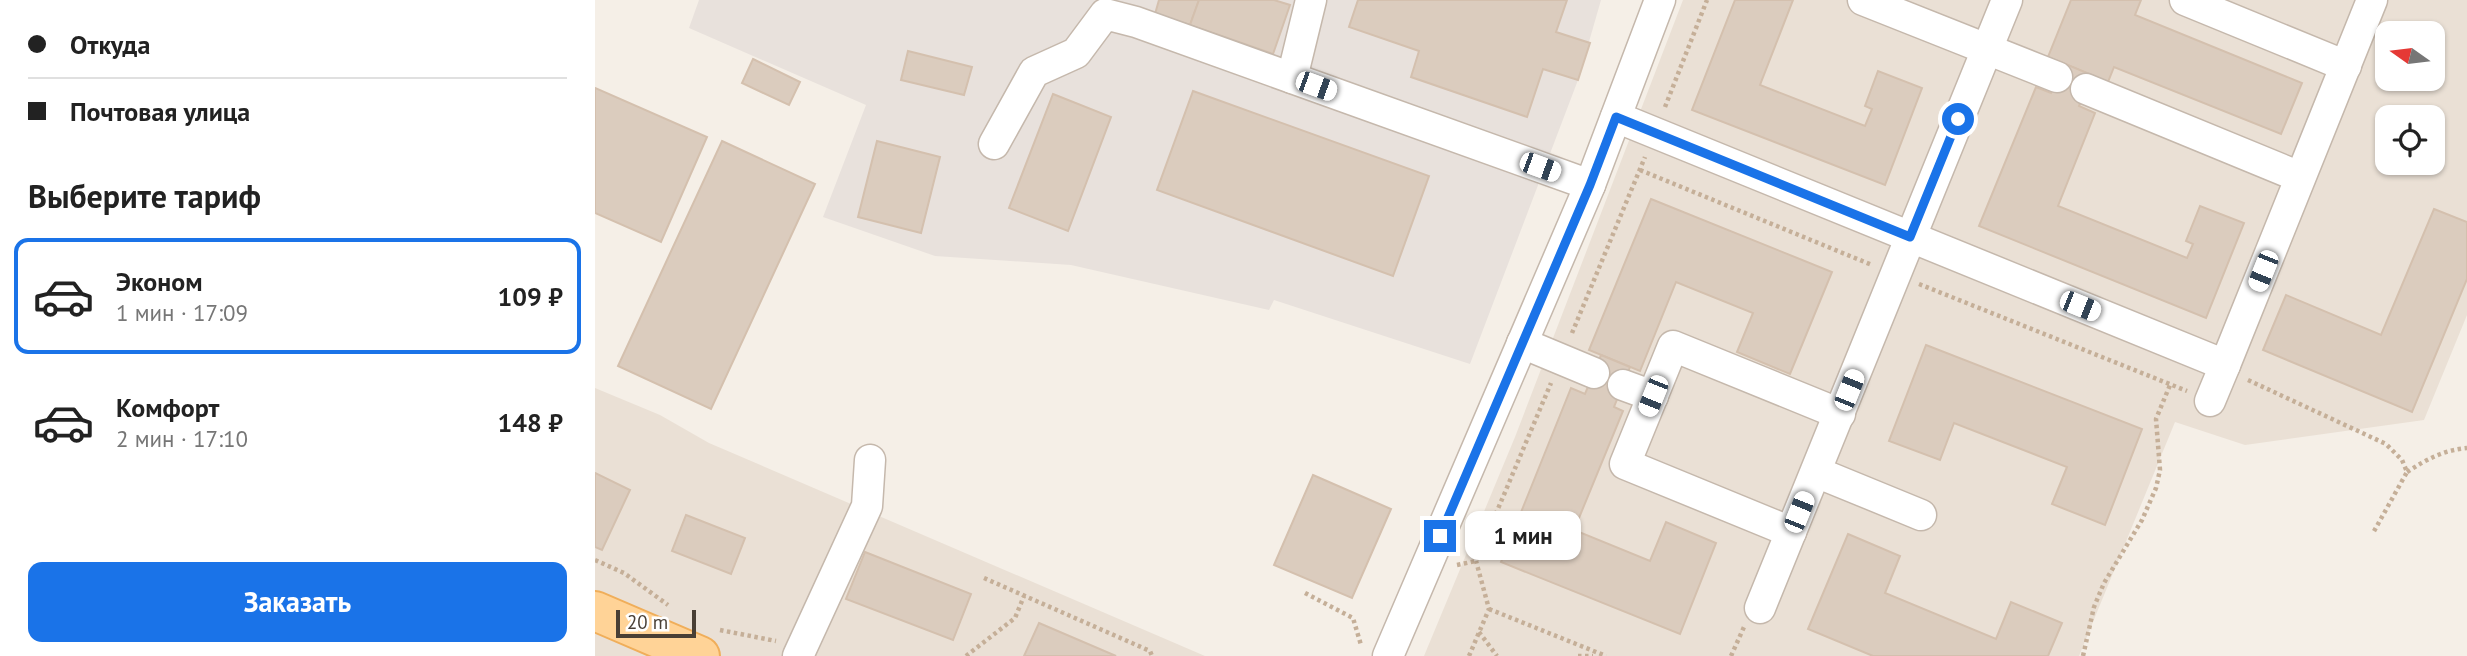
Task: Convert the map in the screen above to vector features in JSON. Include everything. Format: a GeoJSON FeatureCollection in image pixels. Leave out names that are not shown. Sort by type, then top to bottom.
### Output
{"type":"FeatureCollection","features":[{"type":"Feature","properties":{"kind":"main road"},"geometry":{"type":"LineString","coordinates":[[595,611],[706,641]]}},
{"type":"Feature","properties":{"kind":"street"},"geometry":{"type":"LineString","coordinates":[[1291,78],[1311,0]]}},
{"type":"Feature","properties":{"kind":"street"},"geometry":{"type":"LineString","coordinates":[[1380,654],[1522,344],[1590,185],[1660,0]]}},
{"type":"Feature","properties":{"kind":"street"},"geometry":{"type":"LineString","coordinates":[[1863,0],[2057,77]]}},
{"type":"Feature","properties":{"kind":"street"},"geometry":{"type":"LineString","coordinates":[[1760,608],[2007,0]]}},
{"type":"Feature","properties":{"kind":"street"},"geometry":{"type":"LineString","coordinates":[[2185,0],[2346,66]]}},
{"type":"Feature","properties":{"kind":"street"},"geometry":{"type":"LineString","coordinates":[[2210,401],[2372,0]]}},
{"type":"Feature","properties":{"kind":"street"},"geometry":{"type":"LineString","coordinates":[[994,144],[1034,72],[1076,52],[1105,14],[1136,22],[1590,185]]}},
{"type":"Feature","properties":{"kind":"street"},"geometry":{"type":"LineString","coordinates":[[2086,89],[2300,177]]}},
{"type":"Feature","properties":{"kind":"street"},"geometry":{"type":"LineString","coordinates":[[1616,117],[2225,365]]}},
{"type":"Feature","properties":{"kind":"street"},"geometry":{"type":"LineString","coordinates":[[1522,344],[1594,373]]}},
{"type":"Feature","properties":{"kind":"street"},"geometry":{"type":"LineString","coordinates":[[1791,532],[1625,464],[1673,346],[1840,414]]}},
{"type":"Feature","properties":{"kind":"street"},"geometry":{"type":"LineString","coordinates":[[1623,385],[1653,396]]}},
{"type":"Feature","properties":{"kind":"street"},"geometry":{"type":"LineString","coordinates":[[801,648],[867,506],[870,460]]}},
{"type":"Feature","properties":{"kind":"street"},"geometry":{"type":"LineString","coordinates":[[1816,472],[1921,515]]}},
{"type":"Feature","properties":{"kind":"path"},"geometry":{"type":"LineString","coordinates":[[1640,170],[2210,401]]}},
{"type":"Feature","properties":{"kind":"path"},"geometry":{"type":"LineString","coordinates":[[2225,365],[2249,380],[2386,444],[2402,460],[2407,472]]}},
{"type":"Feature","properties":{"kind":"path"},"geometry":{"type":"LineString","coordinates":[[2083,656],[2094,607],[2104,583],[2147,511],[2157,488],[2157,419],[2170,385]]}},
{"type":"Feature","properties":{"kind":"path"},"geometry":{"type":"LineString","coordinates":[[2372,533],[2407,472],[2429,458],[2467,448]]}},
{"type":"Feature","properties":{"kind":"path"},"geometry":{"type":"LineString","coordinates":[[595,560],[624,573],[674,610]]}},
{"type":"Feature","properties":{"kind":"path"},"geometry":{"type":"LineString","coordinates":[[1469,656],[1489,609],[1476,561]]}},
{"type":"Feature","properties":{"kind":"path"},"geometry":{"type":"LineString","coordinates":[[984,578],[1150,651],[1151,656]]}},
{"type":"Feature","properties":{"kind":"path"},"geometry":{"type":"LineString","coordinates":[[1305,593],[1353,618],[1362,648],[1380,654]]}},
{"type":"Feature","properties":{"kind":"path"},"geometry":{"type":"LineString","coordinates":[[966,656],[1015,618],[1024,596]]}},
{"type":"Feature","properties":{"kind":"path"},"geometry":{"type":"LineString","coordinates":[[1489,609],[1594,655]]}},
{"type":"Feature","properties":{"kind":"path"},"geometry":{"type":"LineString","coordinates":[[1479,632],[1497,656]]}},
{"type":"Feature","properties":{"kind":"path"},"geometry":{"type":"LineString","coordinates":[[706,641],[760,640],[801,648]]}},
{"type":"Feature","properties":{"kind":"path"},"geometry":{"type":"LineString","coordinates":[[1578,656],[1605,656]]}},
{"type":"Feature","properties":{"kind":"shaded area"},"geometry":{"type":"Polygon","coordinates":[[[699,0],[1601,0],[1578,80],[1470,364],[1274,300],[1269,310],[1071,265],[935,256],[823,217],[866,105],[689,28],[699,0]]]}},
{"type":"Feature","properties":{"kind":"shaded area"},"geometry":{"type":"Polygon","coordinates":[[[1683,0],[2467,0],[2467,315],[2424,420],[2245,445],[2175,422],[2079,656],[1424,656],[1515,437],[1683,0]]]}},
{"type":"Feature","properties":{"kind":"shaded area"},"geometry":{"type":"Polygon","coordinates":[[[595,388],[660,415],[709,443],[1205,656],[595,656],[595,388]]]}},
{"type":"Feature","properties":{"kind":"building"},"geometry":{"type":"Polygon","coordinates":[[[1159,0],[1199,0],[1190,25],[1155,14],[1159,0]]]}},
{"type":"Feature","properties":{"kind":"building"},"geometry":{"type":"Polygon","coordinates":[[[1199,0],[1274,0],[1290,5],[1273,54],[1190,25],[1199,0]]]}},
{"type":"Feature","properties":{"kind":"building"},"geometry":{"type":"Polygon","coordinates":[[[1358,0],[1567,0],[1556,32],[1590,43],[1578,80],[1543,69],[1527,117],[1411,77],[1419,51],[1349,27],[1358,0]]]}},
{"type":"Feature","properties":{"kind":"building"},"geometry":{"type":"Polygon","coordinates":[[[1735,0],[1793,0],[1760,85],[1865,126],[1872,109],[1865,106],[1878,71],[1922,88],[1885,185],[1692,110],[1735,0]]]}},
{"type":"Feature","properties":{"kind":"building"},"geometry":{"type":"Polygon","coordinates":[[[2071,0],[2141,0],[2135,15],[2302,83],[2281,134],[2114,67],[2108,82],[2048,57],[2071,0]]]}},
{"type":"Feature","properties":{"kind":"building"},"geometry":{"type":"Polygon","coordinates":[[[908,51],[972,67],[964,95],[901,80],[908,51]]]}},
{"type":"Feature","properties":{"kind":"building"},"geometry":{"type":"Polygon","coordinates":[[[753,59],[800,82],[789,105],[742,83],[753,59]]]}},
{"type":"Feature","properties":{"kind":"building"},"geometry":{"type":"Polygon","coordinates":[[[2063,63],[2092,75],[2079,106],[2095,113],[2058,206],[2187,258],[2193,244],[2186,241],[2200,206],[2244,223],[2206,318],[1979,226],[2036,87],[2051,93],[2063,63]]]}},
{"type":"Feature","properties":{"kind":"building"},"geometry":{"type":"Polygon","coordinates":[[[595,88],[707,137],[661,242],[595,213],[595,88]]]}},
{"type":"Feature","properties":{"kind":"building"},"geometry":{"type":"Polygon","coordinates":[[[1193,91],[1429,176],[1393,276],[1157,190],[1193,91]]]}},
{"type":"Feature","properties":{"kind":"building"},"geometry":{"type":"Polygon","coordinates":[[[1053,94],[1111,117],[1068,231],[1009,208],[1053,94]]]}},
{"type":"Feature","properties":{"kind":"building"},"geometry":{"type":"Polygon","coordinates":[[[722,141],[815,184],[711,409],[618,366],[722,141]]]}},
{"type":"Feature","properties":{"kind":"building"},"geometry":{"type":"Polygon","coordinates":[[[877,141],[940,157],[921,233],[858,217],[877,141]]]}},
{"type":"Feature","properties":{"kind":"building"},"geometry":{"type":"Polygon","coordinates":[[[1651,199],[1832,272],[1790,374],[1737,352],[1753,313],[1676,282],[1640,371],[1589,350],[1651,199]]]}},
{"type":"Feature","properties":{"kind":"building"},"geometry":{"type":"Polygon","coordinates":[[[2434,209],[2467,222],[2467,279],[2412,412],[2263,350],[2286,295],[2381,335],[2434,209]]]}},
{"type":"Feature","properties":{"kind":"building"},"geometry":{"type":"Polygon","coordinates":[[[1926,345],[2142,429],[2105,525],[2052,504],[2067,467],[1954,423],[1940,460],[1889,441],[1926,345]]]}},
{"type":"Feature","properties":{"kind":"building"},"geometry":{"type":"Polygon","coordinates":[[[1601,355],[1630,367],[1614,407],[1623,411],[1574,530],[1650,561],[1666,522],[1716,543],[1680,634],[1501,562],[1571,388],[1585,394],[1601,355]]]}},
{"type":"Feature","properties":{"kind":"building"},"geometry":{"type":"Polygon","coordinates":[[[595,473],[630,490],[602,550],[595,547],[595,473]]]}},
{"type":"Feature","properties":{"kind":"building"},"geometry":{"type":"Polygon","coordinates":[[[1313,475],[1391,509],[1352,598],[1274,565],[1313,475]]]}},
{"type":"Feature","properties":{"kind":"building"},"geometry":{"type":"Polygon","coordinates":[[[686,515],[745,538],[731,574],[672,551],[686,515]]]}},
{"type":"Feature","properties":{"kind":"building"},"geometry":{"type":"Polygon","coordinates":[[[1848,534],[1900,556],[1885,593],[1996,639],[2011,602],[2062,623],[2048,656],[1873,656],[1808,629],[1848,534]]]}},
{"type":"Feature","properties":{"kind":"building"},"geometry":{"type":"Polygon","coordinates":[[[865,552],[971,594],[953,640],[846,599],[865,552]]]}},
{"type":"Feature","properties":{"kind":"building"},"geometry":{"type":"Polygon","coordinates":[[[1039,623],[1116,656],[1024,656],[1039,623]]]}},
{"type":"Feature","properties":{"kind":"route"},"geometry":{"type":"LineString","coordinates":[[1440,536],[1590,185],[1616,117],[1910,237],[1958,119]]}}]}
